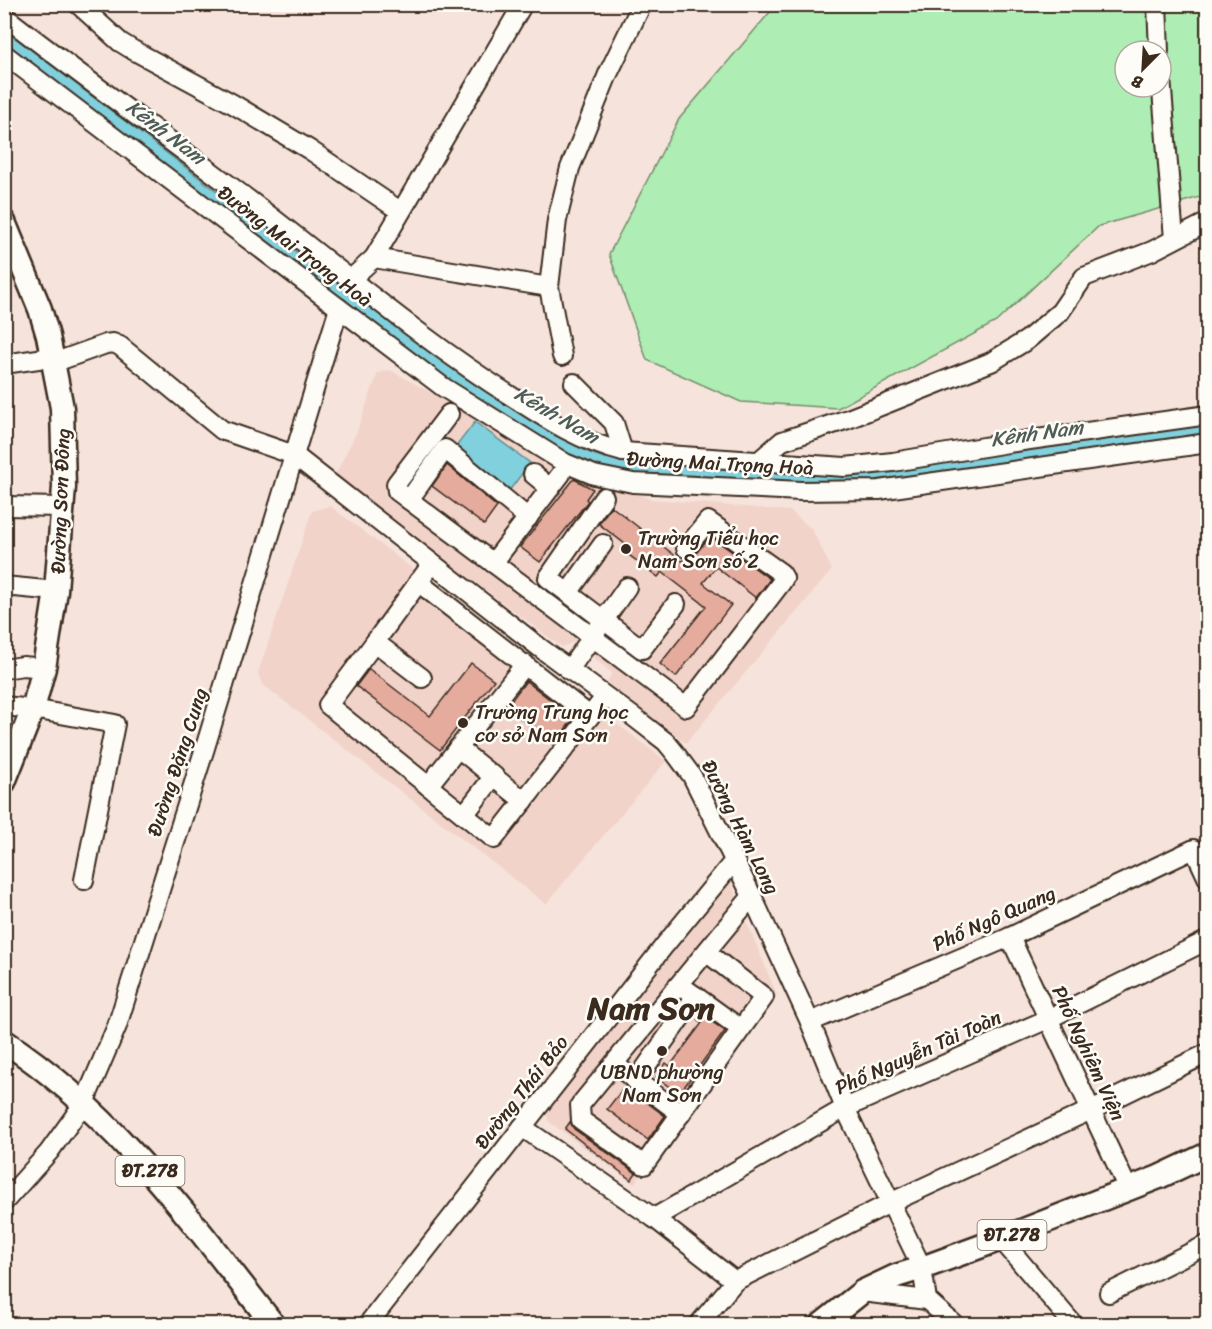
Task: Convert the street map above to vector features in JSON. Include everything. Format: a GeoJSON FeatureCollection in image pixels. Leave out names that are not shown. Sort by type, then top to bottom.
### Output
{"type":"FeatureCollection","features":[{"type":"Feature","properties":{"kind":"main road","name":"Đường Sơn Đông"},"geometry":{"type":"LineString","coordinates":[[4,782],[33,709],[44,668],[56,591],[63,507],[64,427],[59,387],[40,309],[6,232]]}},
{"type":"Feature","properties":{"kind":"main road","name":"ĐT.278"},"geometry":{"type":"LineString","coordinates":[[4,1041],[27,1056],[84,1103],[154,1175],[273,1324]]}},
{"type":"Feature","properties":{"kind":"main road","name":"ĐT.278"},"geometry":{"type":"LineString","coordinates":[[822,1324],[862,1292],[896,1276],[1001,1239],[1159,1178],[1208,1154]]}},
{"type":"Feature","properties":{"kind":"street"},"geometry":{"type":"LineString","coordinates":[[78,4],[120,42],[300,144],[400,211]]}},
{"type":"Feature","properties":{"kind":"street"},"geometry":{"type":"LineString","coordinates":[[351,279],[374,258],[523,4]]}},
{"type":"Feature","properties":{"kind":"street"},"geometry":{"type":"LineString","coordinates":[[562,356],[549,287],[557,220],[570,168],[608,74],[642,4]]}},
{"type":"Feature","properties":{"kind":"street"},"geometry":{"type":"LineString","coordinates":[[1157,4],[1158,39]]}},
{"type":"Feature","properties":{"kind":"street"},"geometry":{"type":"LineString","coordinates":[[4,16],[423,336],[490,383],[581,439],[623,452],[836,466],[867,465],[1208,415]]}},
{"type":"Feature","properties":{"kind":"street","name":"Đường Mai Trọng Hoà"},"geometry":{"type":"LineString","coordinates":[[4,54],[443,387],[581,470],[622,481],[801,490],[879,490],[1208,443]]}},
{"type":"Feature","properties":{"kind":"street"},"geometry":{"type":"LineString","coordinates":[[1163,99],[1174,239]]}},
{"type":"Feature","properties":{"kind":"street"},"geometry":{"type":"LineString","coordinates":[[760,460],[782,441],[848,419],[991,362],[1027,340],[1060,312],[1084,278],[1152,251],[1208,222]]}},
{"type":"Feature","properties":{"kind":"street"},"geometry":{"type":"LineString","coordinates":[[374,258],[549,287]]}},
{"type":"Feature","properties":{"kind":"street","name":"Đường Đặng Cung"},"geometry":{"type":"LineString","coordinates":[[4,1202],[49,1152],[84,1103],[128,996],[339,308]]}},
{"type":"Feature","properties":{"kind":"street","name":"Đường Hàm Long"},"geometry":{"type":"LineString","coordinates":[[53,360],[113,343],[120,346],[222,430],[294,455],[605,698],[666,742],[685,764],[752,896],[810,1022],[845,1108],[922,1268],[927,1300]]}},
{"type":"Feature","properties":{"kind":"street"},"geometry":{"type":"LineString","coordinates":[[4,364],[53,360]]}},
{"type":"Feature","properties":{"kind":"street"},"geometry":{"type":"LineString","coordinates":[[574,383],[614,423],[623,452]]}},
{"type":"Feature","properties":{"kind":"street"},"geometry":{"type":"LineString","coordinates":[[449,414],[396,484],[397,490],[686,707],[781,584],[783,578],[782,573],[708,521],[687,548]]}},
{"type":"Feature","properties":{"kind":"street"},"geometry":{"type":"LineString","coordinates":[[409,500],[445,449],[528,518]]}},
{"type":"Feature","properties":{"kind":"street"},"geometry":{"type":"LineString","coordinates":[[493,563],[556,481],[533,474]]}},
{"type":"Feature","properties":{"kind":"street"},"geometry":{"type":"LineString","coordinates":[[604,497],[548,578],[642,650],[676,604]]}},
{"type":"Feature","properties":{"kind":"street"},"geometry":{"type":"LineString","coordinates":[[4,507],[63,507]]}},
{"type":"Feature","properties":{"kind":"street"},"geometry":{"type":"LineString","coordinates":[[568,593],[603,544]]}},
{"type":"Feature","properties":{"kind":"street"},"geometry":{"type":"LineString","coordinates":[[432,563],[328,705],[494,839],[605,698]]}},
{"type":"Feature","properties":{"kind":"street"},"geometry":{"type":"LineString","coordinates":[[418,582],[591,716]]}},
{"type":"Feature","properties":{"kind":"street"},"geometry":{"type":"LineString","coordinates":[[4,586],[56,591]]}},
{"type":"Feature","properties":{"kind":"street"},"geometry":{"type":"LineString","coordinates":[[569,670],[627,587]]}},
{"type":"Feature","properties":{"kind":"street"},"geometry":{"type":"LineString","coordinates":[[375,642],[422,678]]}},
{"type":"Feature","properties":{"kind":"street"},"geometry":{"type":"LineString","coordinates":[[428,786],[525,664]]}},
{"type":"Feature","properties":{"kind":"street"},"geometry":{"type":"LineString","coordinates":[[4,669],[23,666],[44,668]]}},
{"type":"Feature","properties":{"kind":"street"},"geometry":{"type":"LineString","coordinates":[[4,706],[115,724],[84,880]]}},
{"type":"Feature","properties":{"kind":"street"},"geometry":{"type":"LineString","coordinates":[[458,748],[524,801]]}},
{"type":"Feature","properties":{"kind":"street"},"geometry":{"type":"LineString","coordinates":[[464,815],[494,776]]}},
{"type":"Feature","properties":{"kind":"street","name":"Phố Ngô Quang"},"geometry":{"type":"LineString","coordinates":[[810,1022],[1010,937],[1194,849],[1208,879]]}},
{"type":"Feature","properties":{"kind":"street","name":"Đường Thái Bảo"},"geometry":{"type":"LineString","coordinates":[[368,1324],[657,955],[734,861]]}},
{"type":"Feature","properties":{"kind":"street"},"geometry":{"type":"LineString","coordinates":[[706,952],[764,997],[644,1165],[581,1120],[580,1105],[752,896]]}},
{"type":"Feature","properties":{"kind":"street","name":"Phố Nghiêm Viện"},"geometry":{"type":"LineString","coordinates":[[1010,937],[1128,1189]]}},
{"type":"Feature","properties":{"kind":"street","name":"Phố Nguyễn Tài Toàn"},"geometry":{"type":"LineString","coordinates":[[654,1218],[845,1108],[1048,1019],[1208,940]]}},
{"type":"Feature","properties":{"kind":"street"},"geometry":{"type":"LineString","coordinates":[[679,984],[741,1029]]}},
{"type":"Feature","properties":{"kind":"street"},"geometry":{"type":"LineString","coordinates":[[636,1081],[696,996]]}},
{"type":"Feature","properties":{"kind":"street"},"geometry":{"type":"LineString","coordinates":[[699,1324],[735,1281],[892,1202],[1092,1110],[1208,1053]]}},
{"type":"Feature","properties":{"kind":"street"},"geometry":{"type":"LineString","coordinates":[[614,1064],[681,1114]]}},
{"type":"Feature","properties":{"kind":"street"},"geometry":{"type":"LineString","coordinates":[[522,1127],[654,1218],[735,1281]]}},
{"type":"Feature","properties":{"kind":"street"},"geometry":{"type":"LineString","coordinates":[[1001,1239],[1074,1324]]}},
{"type":"Feature","properties":{"kind":"street"},"geometry":{"type":"LineString","coordinates":[[1109,1293],[1208,1244]]}},
{"type":"Feature","properties":{"kind":"street"},"geometry":{"type":"LineString","coordinates":[[862,1292],[927,1300],[954,1324]]}},
{"type":"Feature","properties":{"kind":"shaded area","name":"Trường Tiểu học Nam Sơn số 2"},"geometry":{"type":"Polygon","coordinates":[[[390,370],[587,479],[651,499],[790,511],[812,529],[832,570],[686,743],[607,683],[612,673],[574,642],[562,647],[337,480],[336,473],[357,431],[378,373],[390,370]]]}},
{"type":"Feature","properties":{"kind":"shaded area","name":"Trường Trung học cơ sở Nam Sơn"},"geometry":{"type":"Polygon","coordinates":[[[330,506],[666,761],[546,904],[262,684],[258,673],[312,511],[330,506]]]}},
{"type":"Feature","properties":{"kind":"shaded area","name":"UBND phường Nam Sơn"},"geometry":{"type":"Polygon","coordinates":[[[728,876],[777,995],[634,1184],[548,1121],[546,1106],[728,876]]]}},
{"type":"Feature","properties":{"kind":"green space"},"geometry":{"type":"Polygon","coordinates":[[[776,5],[1207,5],[1207,195],[1099,226],[996,322],[838,408],[741,402],[647,360],[609,254],[679,119],[776,5]]]}},
{"type":"Feature","properties":{"kind":"water","name":"Kênh Nam"},"geometry":{"type":"Polygon","coordinates":[[[4,29],[361,301],[513,409],[590,453],[605,458],[680,466],[782,470],[1207,424],[1207,438],[859,486],[632,477],[571,459],[424,365],[5,43],[4,29]]]}},
{"type":"Feature","properties":{"kind":"water"},"geometry":{"type":"Polygon","coordinates":[[[475,422],[530,463],[509,491],[454,449],[475,422]]]}},
{"type":"Feature","properties":{"kind":"building"},"geometry":{"type":"Polygon","coordinates":[[[447,465],[497,507],[484,525],[432,486],[447,465]]]}},
{"type":"Feature","properties":{"kind":"building"},"geometry":{"type":"Polygon","coordinates":[[[574,479],[593,489],[586,499],[588,501],[540,562],[520,547],[574,479]]]}},
{"type":"Feature","properties":{"kind":"building"},"geometry":{"type":"Polygon","coordinates":[[[611,506],[682,561],[694,556],[710,536],[770,579],[756,598],[716,567],[703,583],[731,605],[676,677],[660,664],[706,606],[662,572],[658,577],[621,549],[625,544],[599,524],[611,506]]]}},
{"type":"Feature","properties":{"kind":"building"},"geometry":{"type":"Polygon","coordinates":[[[471,663],[494,680],[440,750],[356,686],[369,669],[430,716],[471,663]]]}},
{"type":"Feature","properties":{"kind":"building"},"geometry":{"type":"Polygon","coordinates":[[[526,681],[574,718],[554,744],[506,707],[526,681]]]}},
{"type":"Feature","properties":{"kind":"building"},"geometry":{"type":"Polygon","coordinates":[[[702,1015],[725,1031],[679,1094],[656,1077],[666,1063],[670,1066],[702,1023],[698,1020],[702,1015]]]}},
{"type":"Feature","properties":{"kind":"building"},"geometry":{"type":"Polygon","coordinates":[[[625,1086],[665,1116],[648,1140],[607,1109],[625,1086]]]}},
{"type":"Feature","properties":{"kind":"building"},"geometry":{"type":"Polygon","coordinates":[[[570,1122],[574,1129],[636,1173],[631,1180],[565,1129],[570,1122]]]}},
{"type":"Feature","properties":{"kind":"place","name":"Trường Tiểu học Nam Sơn số 2"},"geometry":{"type":"Point","coordinates":[626,549]}},
{"type":"Feature","properties":{"kind":"place","name":"Trường Trung học cơ sở Nam Sơn"},"geometry":{"type":"Point","coordinates":[463,723]}},
{"type":"Feature","properties":{"kind":"place","name":"UBND phường Nam Sơn"},"geometry":{"type":"Point","coordinates":[662,1051]}},
{"type":"Feature","properties":{"kind":"district","name":"Nam Sơn"},"geometry":{"type":"Point","coordinates":[651,1008]}}]}
